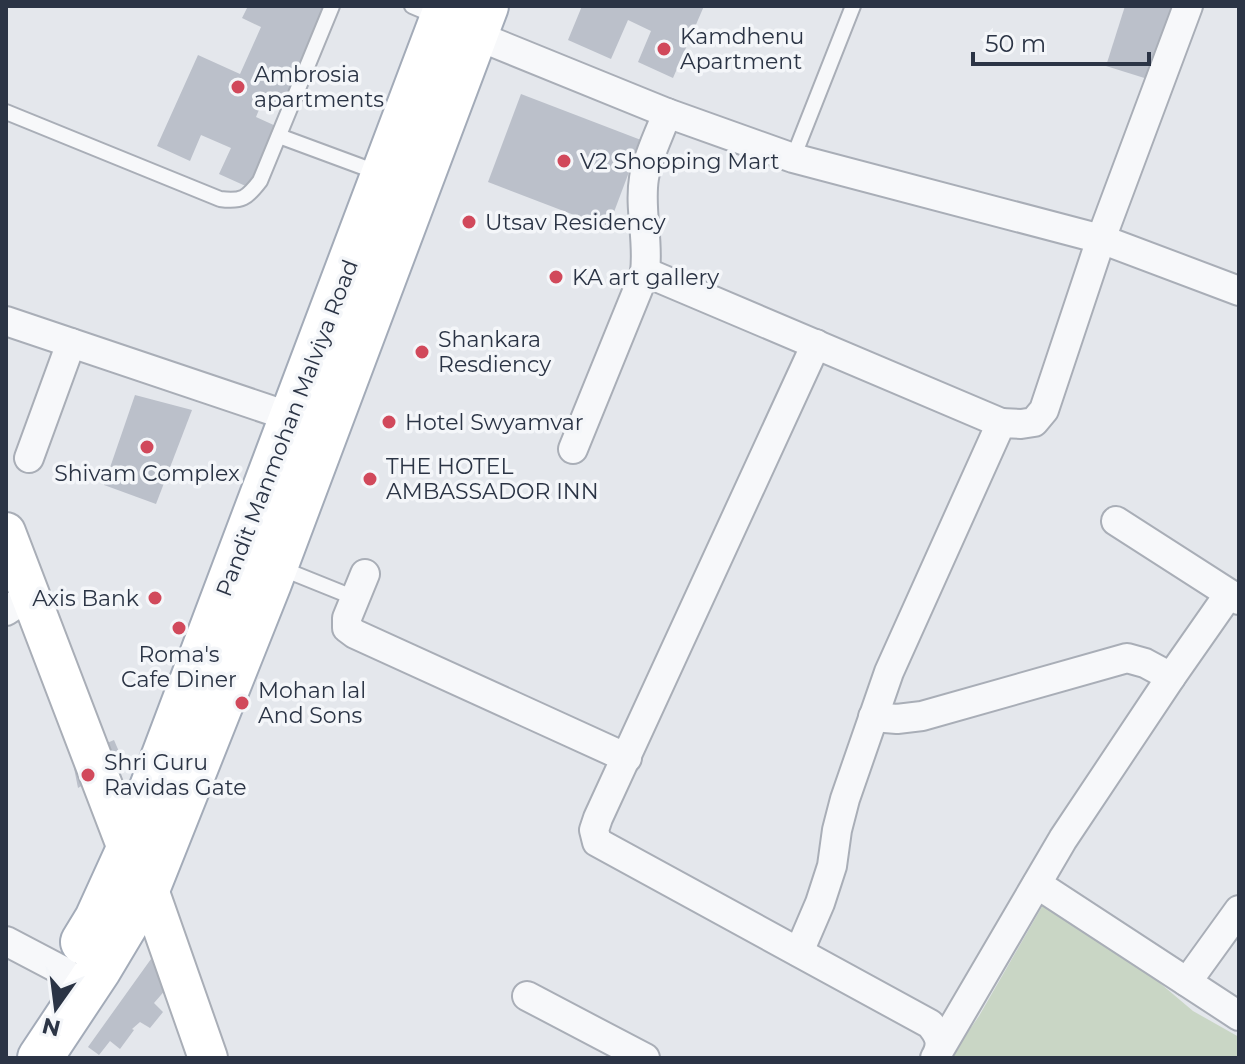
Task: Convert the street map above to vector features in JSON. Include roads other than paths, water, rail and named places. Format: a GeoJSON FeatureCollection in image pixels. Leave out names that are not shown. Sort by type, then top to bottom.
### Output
{"type":"FeatureCollection","features":[{"type":"Feature","properties":{"kind":"main road","name":"Pandit Manmohan Malviya Road"},"geometry":{"type":"LineString","coordinates":[[138,869],[291,417],[383,174],[452,14]]}},
{"type":"Feature","properties":{"kind":"main road"},"geometry":{"type":"LineString","coordinates":[[40,1058],[99,969],[138,869],[275,566],[452,14]]}},
{"type":"Feature","properties":{"kind":"main road"},"geometry":{"type":"LineString","coordinates":[[6,1057],[65,972],[97,919],[138,869]]}},
{"type":"Feature","properties":{"kind":"street"},"geometry":{"type":"LineString","coordinates":[[645,272],[1001,423],[1034,422],[1044,410],[1101,239],[1188,6]]}},
{"type":"Feature","properties":{"kind":"street"},"geometry":{"type":"LineString","coordinates":[[452,14],[667,113],[793,158],[1101,239],[1239,291]]}},
{"type":"Feature","properties":{"kind":"street"},"geometry":{"type":"LineString","coordinates":[[573,449],[645,272],[644,175],[667,113]]}},
{"type":"Feature","properties":{"kind":"street"},"geometry":{"type":"LineString","coordinates":[[6,321],[291,417]]}},
{"type":"Feature","properties":{"kind":"street"},"geometry":{"type":"LineString","coordinates":[[29,458],[71,343]]}},
{"type":"Feature","properties":{"kind":"street"},"geometry":{"type":"LineString","coordinates":[[816,344],[594,830],[597,842],[930,1024],[939,1036],[938,1054]]}},
{"type":"Feature","properties":{"kind":"street"},"geometry":{"type":"LineString","coordinates":[[799,952],[832,866],[845,799],[889,672],[1001,423]]}},
{"type":"Feature","properties":{"kind":"street"},"geometry":{"type":"LineString","coordinates":[[938,1054],[1063,839],[1171,677],[1234,597],[1116,521]]}},
{"type":"Feature","properties":{"kind":"street"},"geometry":{"type":"LineString","coordinates":[[6,532],[18,603],[138,869],[208,1058]]}},
{"type":"Feature","properties":{"kind":"street"},"geometry":{"type":"LineString","coordinates":[[360,586],[347,618],[347,628],[355,634],[627,758]]}},
{"type":"Feature","properties":{"kind":"street"},"geometry":{"type":"LineString","coordinates":[[873,717],[897,719],[922,716],[1127,658],[1145,663],[1171,677]]}},
{"type":"Feature","properties":{"kind":"street"},"geometry":{"type":"LineString","coordinates":[[1037,884],[1239,1016]]}},
{"type":"Feature","properties":{"kind":"street"},"geometry":{"type":"LineString","coordinates":[[1187,982],[1239,910]]}},
{"type":"Feature","properties":{"kind":"street"},"geometry":{"type":"LineString","coordinates":[[6,941],[65,972]]}},
{"type":"Feature","properties":{"kind":"street"},"geometry":{"type":"LineString","coordinates":[[527,996],[645,1058]]}},
{"type":"Feature","properties":{"kind":"lane"},"geometry":{"type":"LineString","coordinates":[[6,112],[220,199],[235,201],[249,195],[260,181],[332,6]]}},
{"type":"Feature","properties":{"kind":"lane"},"geometry":{"type":"LineString","coordinates":[[793,158],[853,6]]}},
{"type":"Feature","properties":{"kind":"lane"},"geometry":{"type":"LineString","coordinates":[[279,136],[383,174]]}},
{"type":"Feature","properties":{"kind":"lane"},"geometry":{"type":"LineString","coordinates":[[275,566],[360,586]]}},
{"type":"Feature","properties":{"kind":"place","name":"Kamdhenu Apartment"},"geometry":{"type":"Point","coordinates":[664,49]}},
{"type":"Feature","properties":{"kind":"place","name":"Ambrosia apartments"},"geometry":{"type":"Point","coordinates":[238,87]}},
{"type":"Feature","properties":{"kind":"place","name":"V2 Shopping Mart"},"geometry":{"type":"Point","coordinates":[564,161]}},
{"type":"Feature","properties":{"kind":"place","name":"Utsav Residency"},"geometry":{"type":"Point","coordinates":[469,222]}},
{"type":"Feature","properties":{"kind":"place","name":"KA art gallery"},"geometry":{"type":"Point","coordinates":[556,277]}},
{"type":"Feature","properties":{"kind":"place","name":"Shankara Resdiency"},"geometry":{"type":"Point","coordinates":[422,352]}},
{"type":"Feature","properties":{"kind":"place","name":"Hotel Swyamvar"},"geometry":{"type":"Point","coordinates":[389,422]}},
{"type":"Feature","properties":{"kind":"place","name":"Shivam Complex"},"geometry":{"type":"Point","coordinates":[147,447]}},
{"type":"Feature","properties":{"kind":"place","name":"THE HOTEL AMBASSADOR INN"},"geometry":{"type":"Point","coordinates":[370,479]}},
{"type":"Feature","properties":{"kind":"place","name":"Axis Bank"},"geometry":{"type":"Point","coordinates":[155,598]}},
{"type":"Feature","properties":{"kind":"place","name":"Roma's Cafe Diner"},"geometry":{"type":"Point","coordinates":[179,628]}},
{"type":"Feature","properties":{"kind":"place","name":"Mohan lal And Sons"},"geometry":{"type":"Point","coordinates":[242,703]}},
{"type":"Feature","properties":{"kind":"place","name":"Shri Guru Ravidas Gate"},"geometry":{"type":"Point","coordinates":[88,775]}}]}
